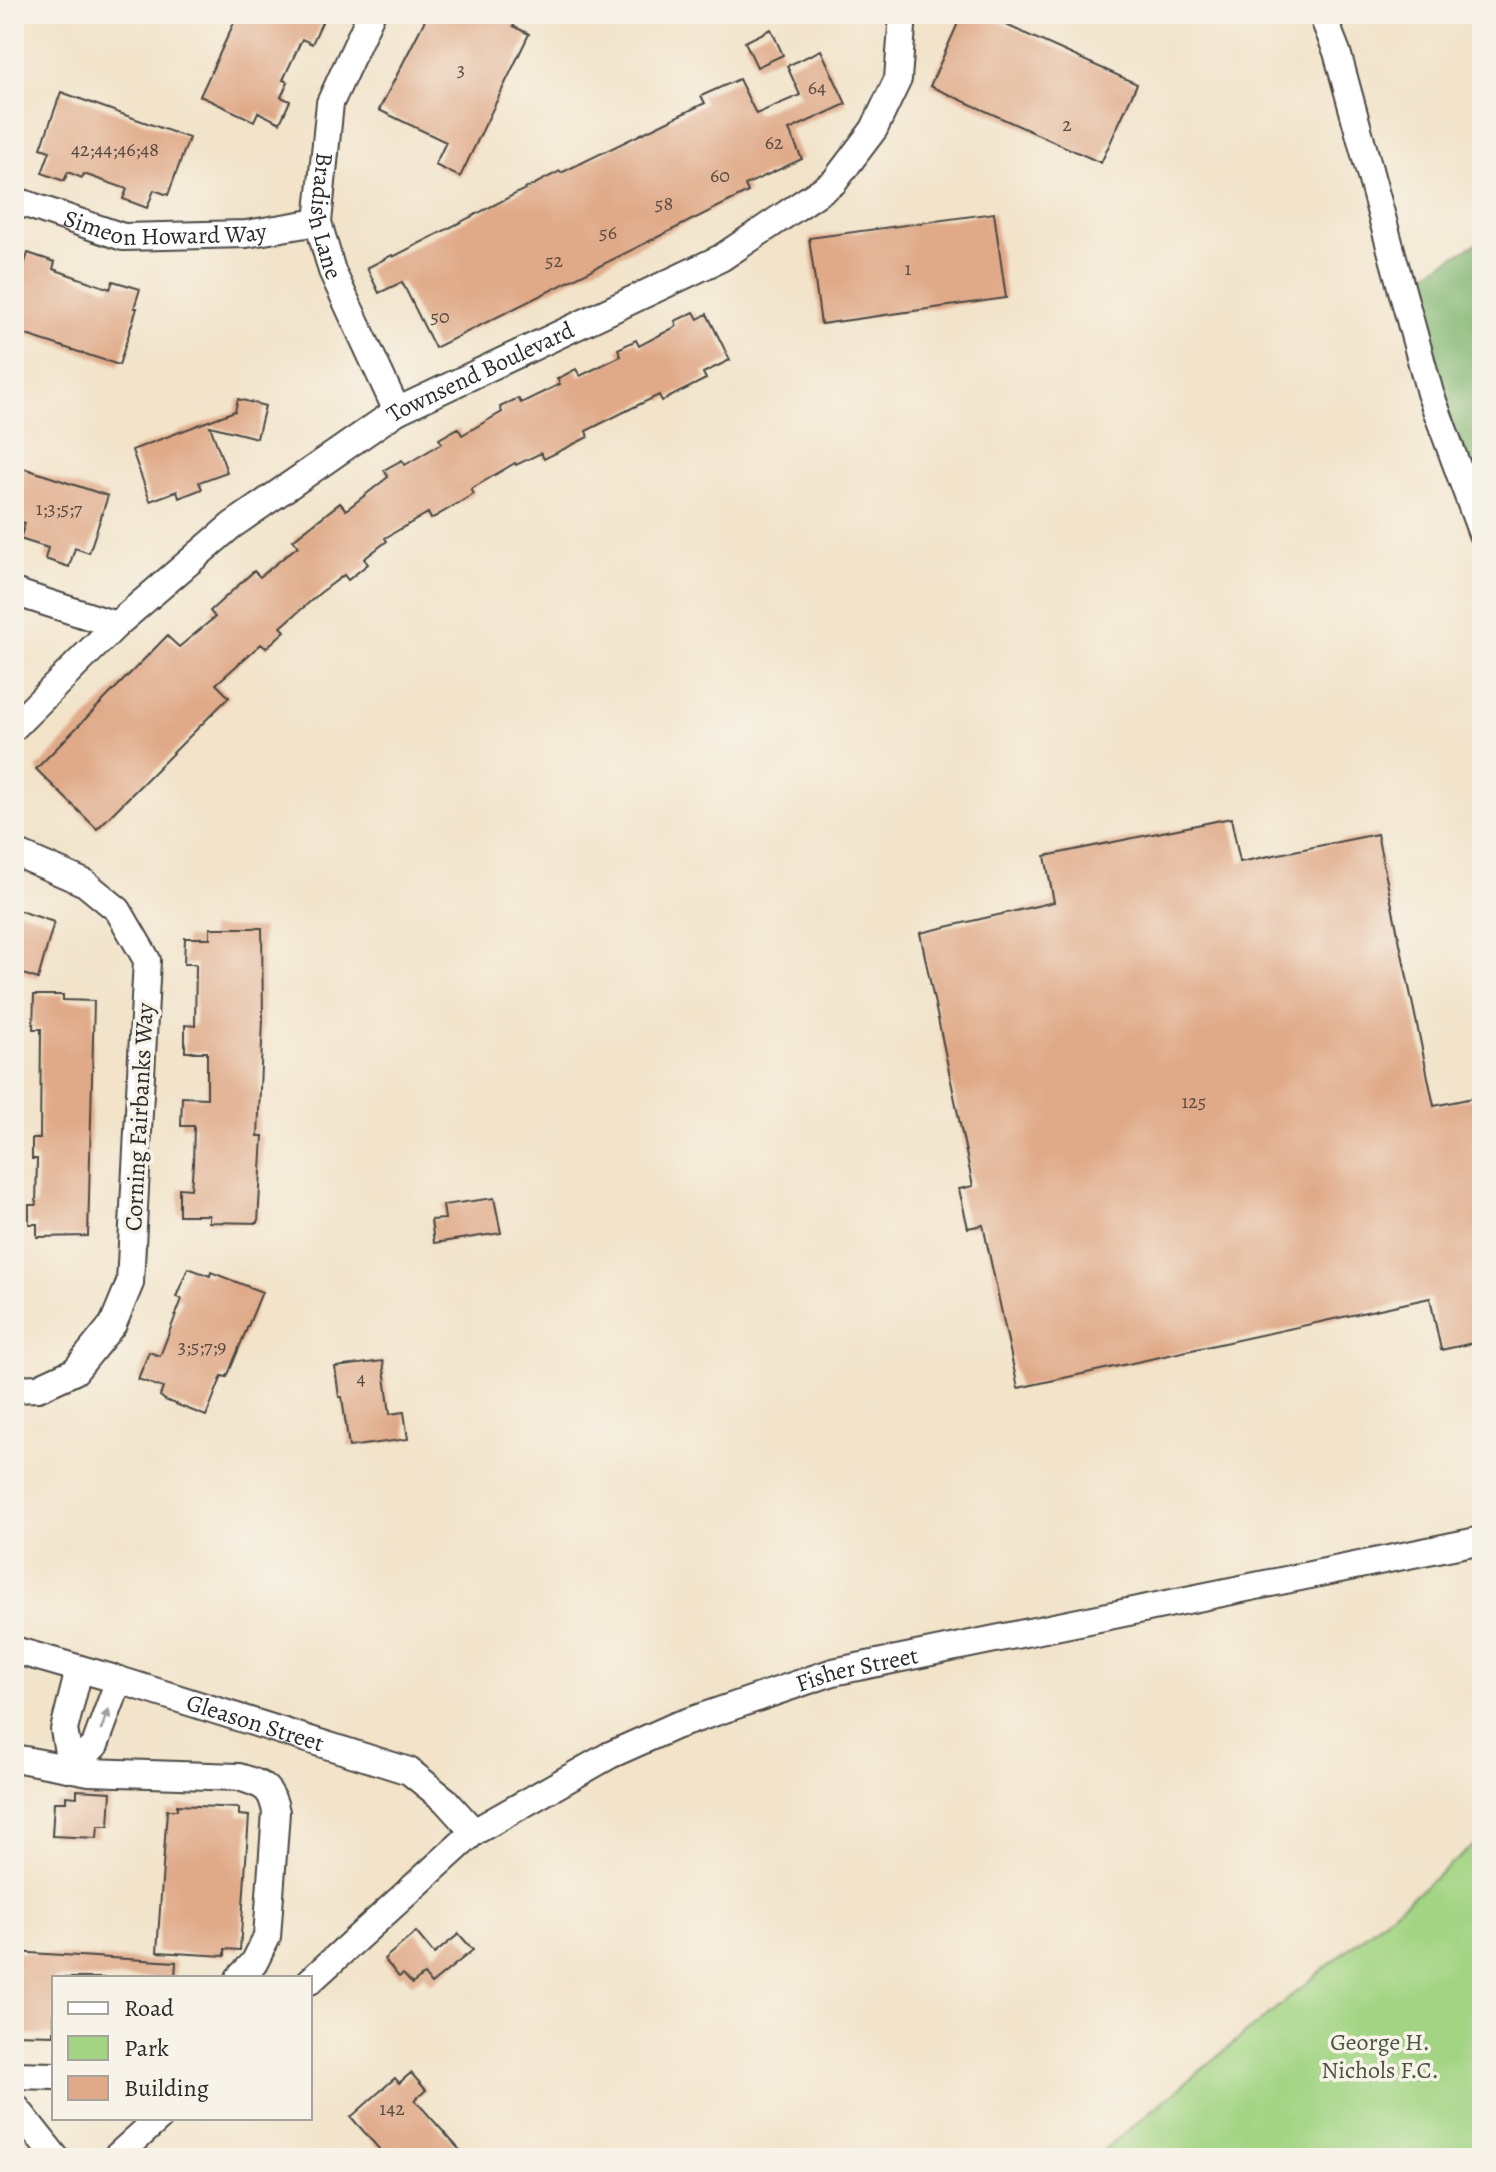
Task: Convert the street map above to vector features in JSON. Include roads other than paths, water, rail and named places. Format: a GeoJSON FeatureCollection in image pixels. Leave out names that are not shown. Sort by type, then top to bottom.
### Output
{"type":"FeatureCollection","features":[{"type":"Feature","properties":{"kind":"street","name":"Bradish Lane"},"geometry":{"type":"LineString","coordinates":[[371,14],[330,103],[318,222],[332,271],[397,411]]}},
{"type":"Feature","properties":{"kind":"street","name":"Townsend Boulevard"},"geometry":{"type":"LineString","coordinates":[[14,727],[116,625],[231,526],[397,411],[721,258],[834,182],[874,129],[898,79],[903,14]]}},
{"type":"Feature","properties":{"kind":"street"},"geometry":{"type":"LineString","coordinates":[[1322,14],[1337,52],[1430,393],[1482,534]]}},
{"type":"Feature","properties":{"kind":"street","name":"Simeon Howard Way"},"geometry":{"type":"LineString","coordinates":[[14,200],[123,237],[246,234],[318,222]]}},
{"type":"Feature","properties":{"kind":"street"},"geometry":{"type":"LineString","coordinates":[[14,592],[116,625]]}},
{"type":"Feature","properties":{"kind":"street","name":"Corning Fairbanks Way"},"geometry":{"type":"LineString","coordinates":[[14,852],[85,883],[118,910],[147,960],[130,1283],[113,1324],[75,1371],[38,1388],[14,1389]]}},
{"type":"Feature","properties":{"kind":"street","name":"Fisher Street"},"geometry":{"type":"LineString","coordinates":[[312,1979],[474,1832],[610,1755],[662,1732],[833,1672],[1482,1540]]}},
{"type":"Feature","properties":{"kind":"street","name":"Gleason Street"},"geometry":{"type":"LineString","coordinates":[[14,1650],[409,1771],[445,1800],[474,1832]]}},
{"type":"Feature","properties":{"kind":"street"},"geometry":{"type":"LineString","coordinates":[[71,1769],[64,1730],[79,1670]]}},
{"type":"Feature","properties":{"kind":"street"},"geometry":{"type":"LineString","coordinates":[[71,1769],[95,1745],[119,1680]]}},
{"type":"Feature","properties":{"kind":"street"},"geometry":{"type":"LineString","coordinates":[[14,1758],[71,1769],[239,1777],[261,1784],[272,1794],[276,1812],[267,1937],[254,1963],[241,1976]]}},
{"type":"Feature","properties":{"kind":"street"},"geometry":{"type":"LineString","coordinates":[[14,2075],[52,2076]]}},
{"type":"Feature","properties":{"kind":"street"},"geometry":{"type":"LineString","coordinates":[[14,2105],[56,2158]]}},
{"type":"Feature","properties":{"kind":"street"},"geometry":{"type":"LineString","coordinates":[[115,2158],[157,2120]]}},
{"type":"Feature","properties":{"kind":"park label","name":"George H. Nichols F.C."},"geometry":{"type":"Point","coordinates":[1380,2056]}}]}
